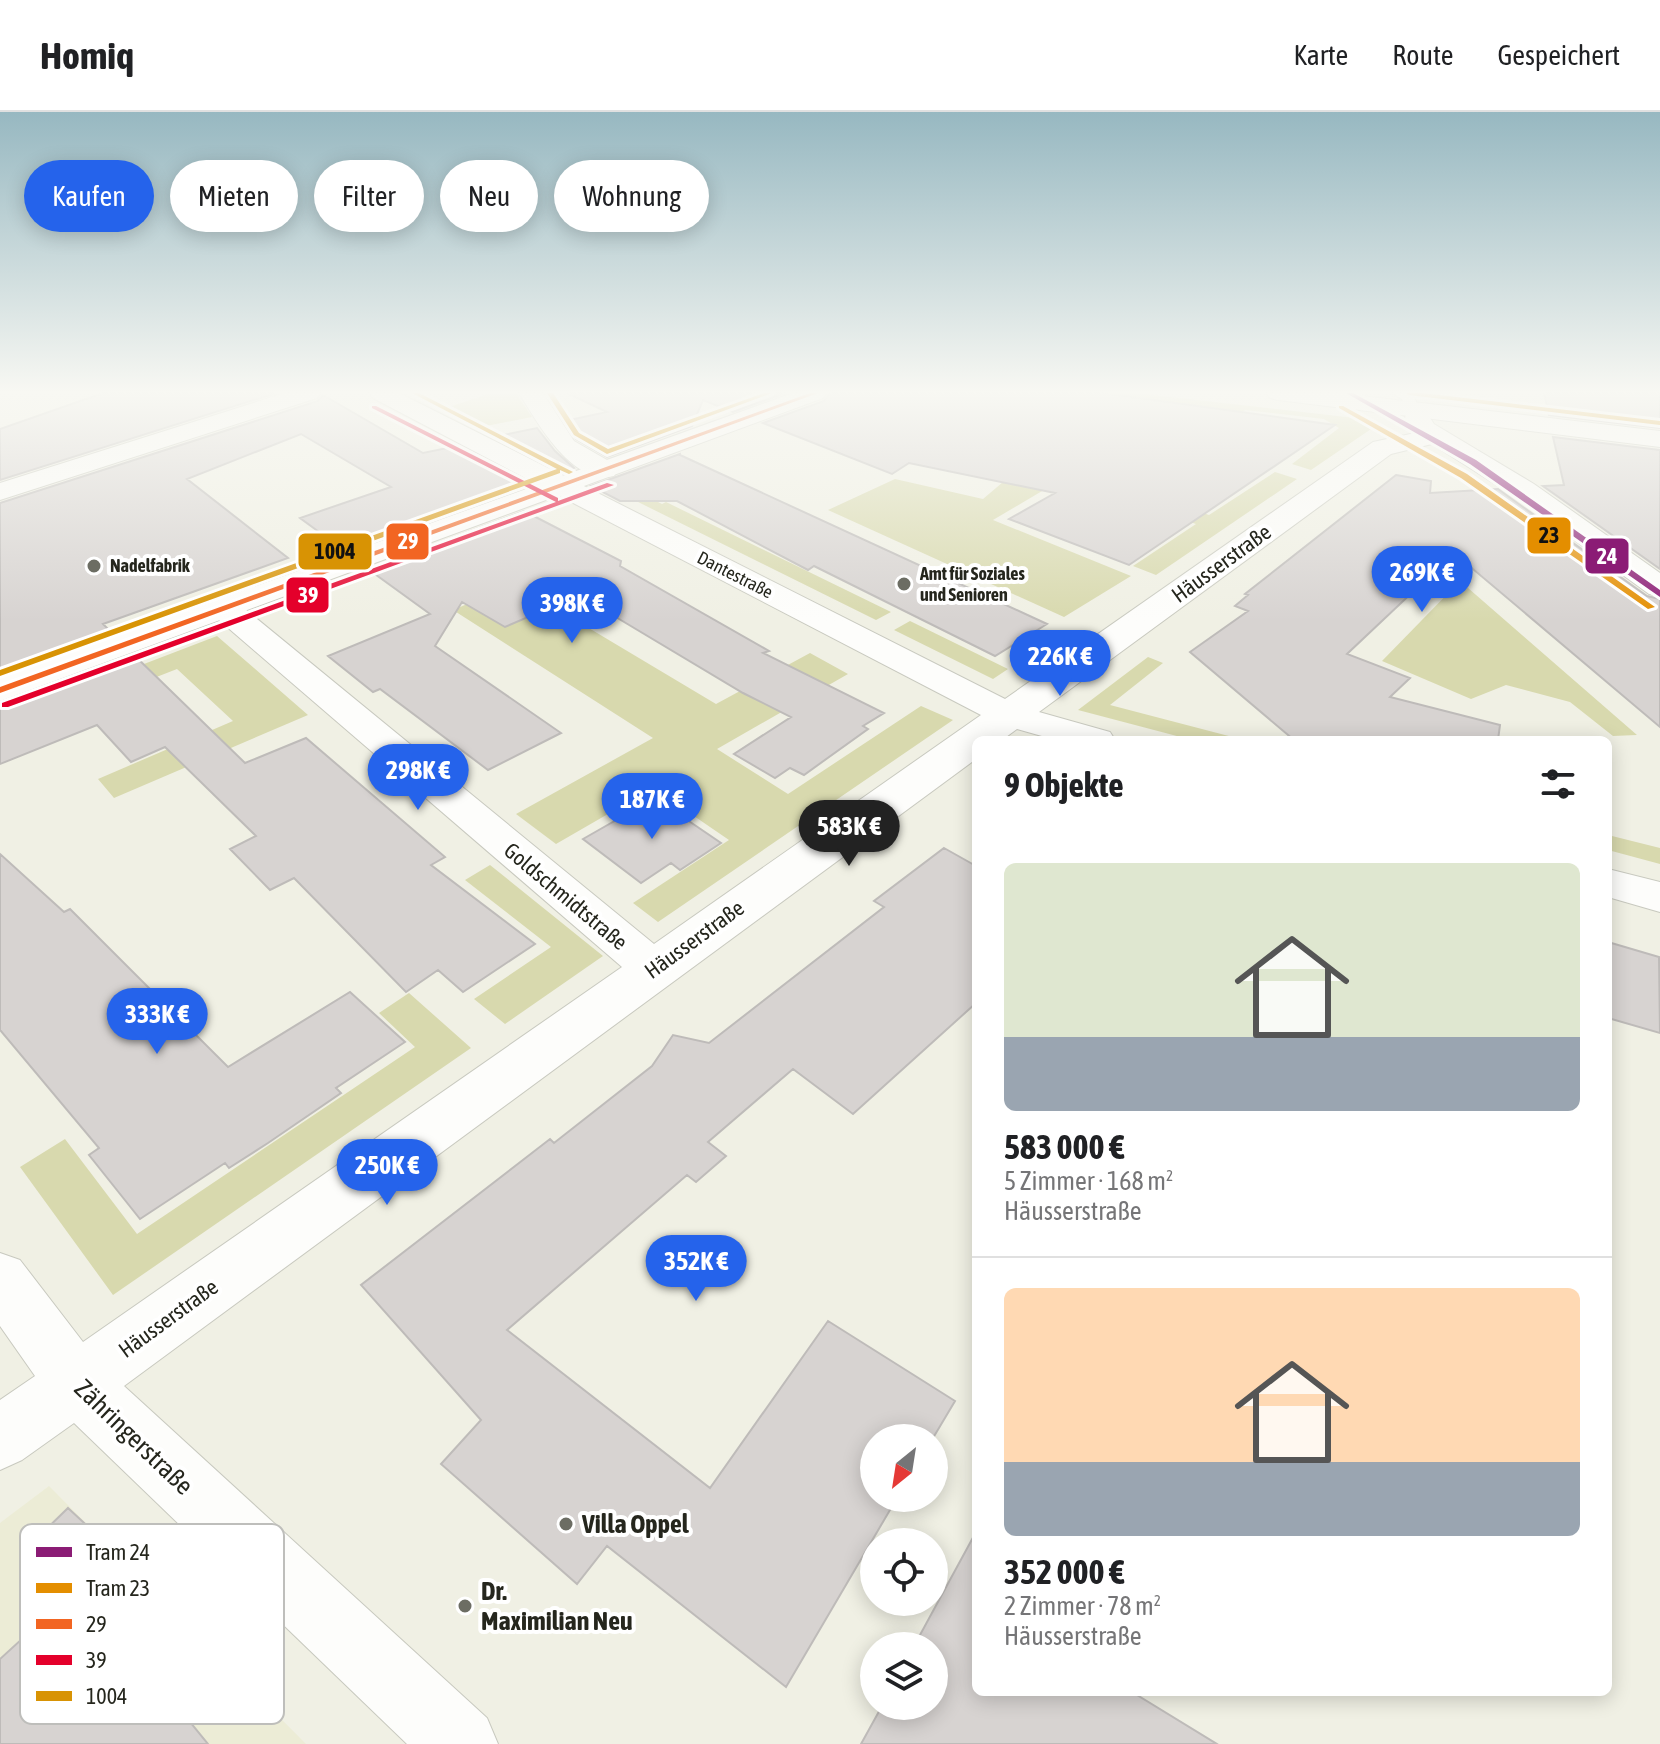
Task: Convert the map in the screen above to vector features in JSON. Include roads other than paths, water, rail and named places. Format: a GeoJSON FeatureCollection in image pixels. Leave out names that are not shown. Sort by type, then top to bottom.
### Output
{"type":"FeatureCollection","features":[{"type":"Feature","properties":{"kind":"street"},"geometry":{"type":"LineString","coordinates":[[0,492],[71,469]]}},
{"type":"Feature","properties":{"kind":"street","name":"Dantestraße"},"geometry":{"type":"LineString","coordinates":[[529,469],[1008,715],[1083,736]]}},
{"type":"Feature","properties":{"kind":"street","name":"Häusserstraße"},"geometry":{"type":"LineString","coordinates":[[979,736],[1352,469]]}},
{"type":"Feature","properties":{"kind":"street"},"geometry":{"type":"LineString","coordinates":[[1491,469],[1660,587]]}},
{"type":"Feature","properties":{"kind":"street"},"geometry":{"type":"LineString","coordinates":[[1506,469],[1524,490]]}},
{"type":"Feature","properties":{"kind":"street"},"geometry":{"type":"LineString","coordinates":[[0,690],[605,470]]}},
{"type":"Feature","properties":{"kind":"street","name":"Goldschmidtstraße"},"geometry":{"type":"LineString","coordinates":[[223,607],[653,968]]}},
{"type":"Feature","properties":{"kind":"street","name":"Häusserstraße"},"geometry":{"type":"LineString","coordinates":[[0,1438],[972,741]]}},
{"type":"Feature","properties":{"kind":"street"},"geometry":{"type":"LineString","coordinates":[[1612,884],[1660,897]]}},
{"type":"Feature","properties":{"kind":"street","name":"Zähringerstraße"},"geometry":{"type":"LineString","coordinates":[[0,1279],[77,1384],[226,1524]]}},
{"type":"Feature","properties":{"kind":"street","name":"Zähringerstraße"},"geometry":{"type":"LineString","coordinates":[[284,1578],[461,1744]]}},
{"type":"Feature","properties":{"kind":"tram line","name":"23"},"geometry":{"type":"LineString","coordinates":[[1452,469],[1651,607]]}},
{"type":"Feature","properties":{"kind":"tram line","name":"24"},"geometry":{"type":"LineString","coordinates":[[1483,469],[1660,594]]}},
{"type":"Feature","properties":{"kind":"place","name":"Nadelfabrik"},"geometry":{"type":"Point","coordinates":[94,566]}},
{"type":"Feature","properties":{"kind":"place","name":"Amt für Soziales und Senioren"},"geometry":{"type":"Point","coordinates":[904,584]}},
{"type":"Feature","properties":{"kind":"place","name":"Villa Oppel"},"geometry":{"type":"Point","coordinates":[566,1524]}},
{"type":"Feature","properties":{"kind":"place","name":"Dr. Maximilian Neu"},"geometry":{"type":"Point","coordinates":[465,1606]}}]}
